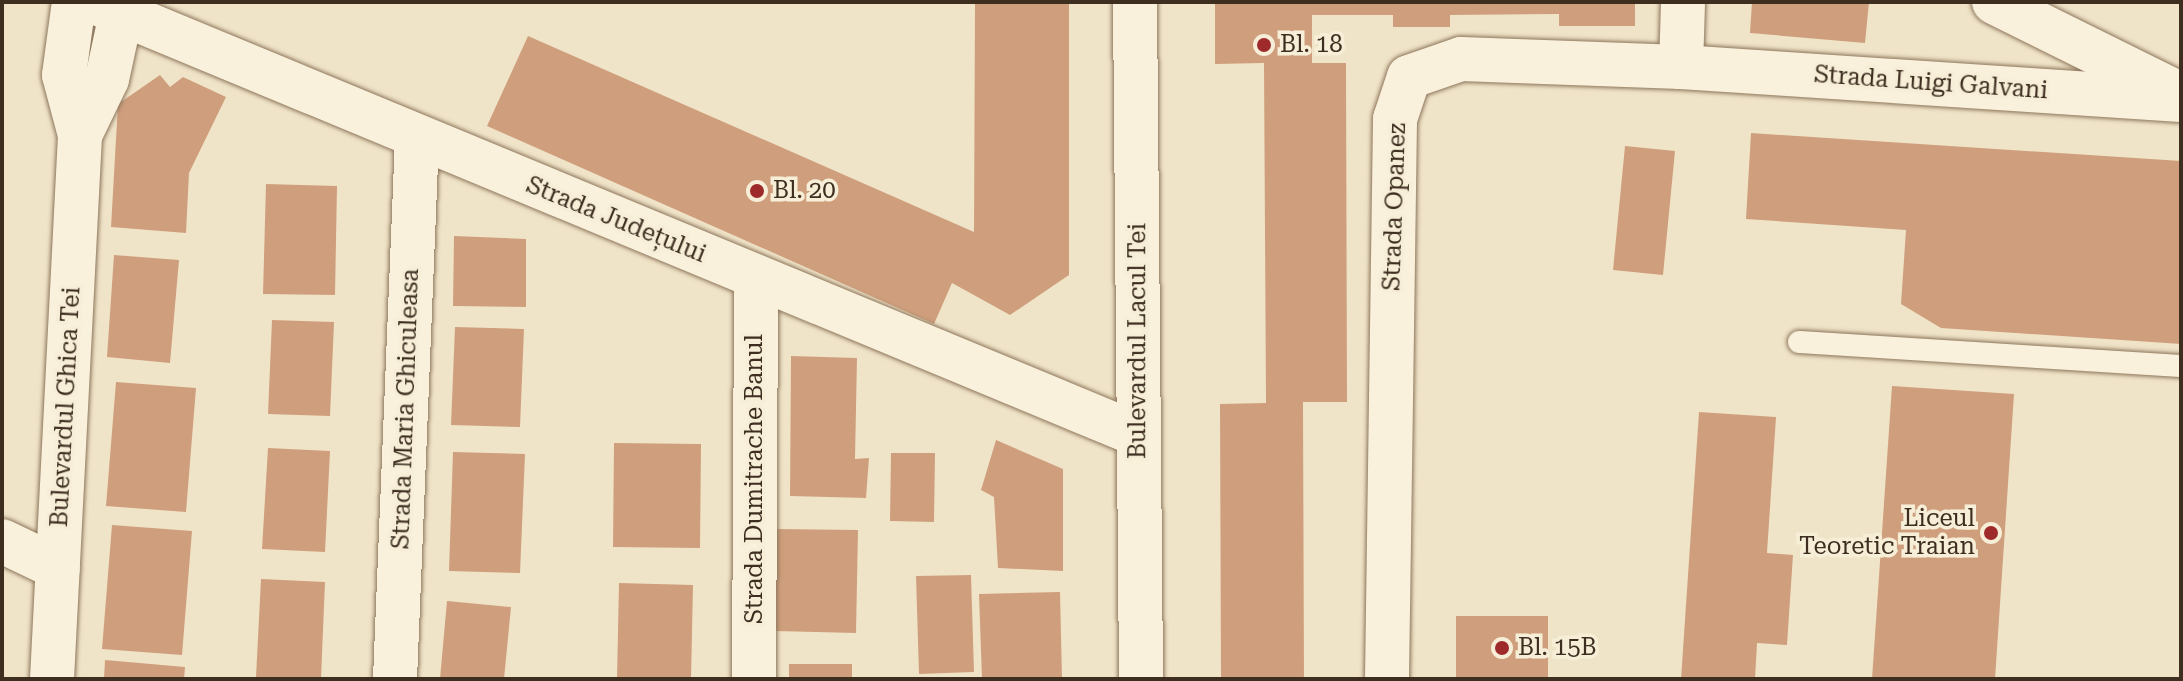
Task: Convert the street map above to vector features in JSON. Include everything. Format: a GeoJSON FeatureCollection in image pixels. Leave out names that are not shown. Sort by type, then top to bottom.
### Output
{"type":"FeatureCollection","features":[{"type":"Feature","properties":{"kind":"street","name":"Bulevardul Ghica Tei"},"geometry":{"type":"LineString","coordinates":[[52,679],[80,135],[64,75],[74,2]]}},
{"type":"Feature","properties":{"kind":"street","name":"Bulevardul Lacul Tei"},"geometry":{"type":"LineString","coordinates":[[1135,2],[1141,679]]}},
{"type":"Feature","properties":{"kind":"street"},"geometry":{"type":"LineString","coordinates":[[1681,67],[1683,2]]}},
{"type":"Feature","properties":{"kind":"street","name":"Strada Luigi Galvani"},"geometry":{"type":"LineString","coordinates":[[1994,2],[2181,97]]}},
{"type":"Feature","properties":{"kind":"street","name":"Bulevardul Ghica Tei"},"geometry":{"type":"LineString","coordinates":[[80,135],[107,79],[113,6]]}},
{"type":"Feature","properties":{"kind":"street","name":"Strada Județului"},"geometry":{"type":"LineString","coordinates":[[113,6],[417,138],[1139,435]]}},
{"type":"Feature","properties":{"kind":"street","name":"Strada Opanez"},"geometry":{"type":"LineString","coordinates":[[1387,679],[1395,119],[1409,77],[1461,59],[1681,67]]}},
{"type":"Feature","properties":{"kind":"street","name":"Strada Luigi Galvani"},"geometry":{"type":"LineString","coordinates":[[1681,67],[2181,97]]}},
{"type":"Feature","properties":{"kind":"street","name":"Strada Maria Ghiculeasa"},"geometry":{"type":"LineString","coordinates":[[395,679],[417,138]]}},
{"type":"Feature","properties":{"kind":"street","name":"Strada Dumitrache Banul"},"geometry":{"type":"LineString","coordinates":[[754,679],[756,278]]}},
{"type":"Feature","properties":{"kind":"street"},"geometry":{"type":"LineString","coordinates":[[2,541],[58,568]]}},
{"type":"Feature","properties":{"kind":"lane"},"geometry":{"type":"LineString","coordinates":[[1799,342],[2181,366]]}},
{"type":"Feature","properties":{"kind":"building","name":"Bl. 20"},"geometry":{"type":"Polygon","coordinates":[[[975,2],[1069,2],[1069,275],[1010,315],[952,283],[934,324],[487,126],[528,36],[974,232],[975,2]]]}},
{"type":"Feature","properties":{"kind":"building"},"geometry":{"type":"Polygon","coordinates":[[[1215,2],[1635,2],[1635,26],[1559,26],[1559,14],[1450,15],[1450,27],[1393,27],[1393,15],[1312,15],[1312,63],[1346,63],[1347,402],[1303,402],[1304,679],[1221,679],[1220,404],[1266,403],[1264,63],[1215,64],[1215,2]]]}},
{"type":"Feature","properties":{"kind":"building"},"geometry":{"type":"Polygon","coordinates":[[[1752,2],[1869,2],[1865,43],[1750,33],[1752,2]]]}},
{"type":"Feature","properties":{"kind":"building"},"geometry":{"type":"Polygon","coordinates":[[[160,75],[170,87],[183,77],[226,97],[189,173],[186,233],[111,227],[118,104],[160,75]]]}},
{"type":"Feature","properties":{"kind":"building"},"geometry":{"type":"Polygon","coordinates":[[[1751,133],[2181,161],[2181,344],[1941,328],[1901,304],[1906,230],[1746,219],[1751,133]]]}},
{"type":"Feature","properties":{"kind":"building"},"geometry":{"type":"Polygon","coordinates":[[[1625,146],[1675,151],[1663,275],[1613,270],[1625,146]]]}},
{"type":"Feature","properties":{"kind":"building"},"geometry":{"type":"Polygon","coordinates":[[[266,184],[337,186],[335,295],[263,294],[266,184]]]}},
{"type":"Feature","properties":{"kind":"building"},"geometry":{"type":"Polygon","coordinates":[[[454,236],[526,239],[526,307],[453,306],[454,236]]]}},
{"type":"Feature","properties":{"kind":"building"},"geometry":{"type":"Polygon","coordinates":[[[114,255],[179,260],[170,363],[107,357],[114,255]]]}},
{"type":"Feature","properties":{"kind":"building"},"geometry":{"type":"Polygon","coordinates":[[[272,320],[334,322],[330,416],[268,414],[272,320]]]}},
{"type":"Feature","properties":{"kind":"building"},"geometry":{"type":"Polygon","coordinates":[[[455,327],[524,329],[520,427],[451,425],[455,327]]]}},
{"type":"Feature","properties":{"kind":"building"},"geometry":{"type":"Polygon","coordinates":[[[791,356],[857,358],[855,459],[869,458],[866,498],[790,496],[791,356]]]}},
{"type":"Feature","properties":{"kind":"building"},"geometry":{"type":"Polygon","coordinates":[[[116,382],[196,388],[186,512],[106,506],[116,382]]]}},
{"type":"Feature","properties":{"kind":"building"},"geometry":{"type":"Polygon","coordinates":[[[1892,386],[2014,394],[1995,679],[1872,679],[1892,386]]]}},
{"type":"Feature","properties":{"kind":"building"},"geometry":{"type":"Polygon","coordinates":[[[1699,412],[1776,417],[1767,553],[1793,555],[1787,645],[1757,643],[1755,679],[1681,679],[1699,412]]]}},
{"type":"Feature","properties":{"kind":"building"},"geometry":{"type":"Polygon","coordinates":[[[996,440],[1063,469],[1063,571],[998,568],[994,497],[981,490],[996,440]]]}},
{"type":"Feature","properties":{"kind":"building"},"geometry":{"type":"Polygon","coordinates":[[[614,443],[701,444],[700,548],[613,547],[614,443]]]}},
{"type":"Feature","properties":{"kind":"building"},"geometry":{"type":"Polygon","coordinates":[[[268,448],[330,451],[325,552],[262,549],[268,448]]]}},
{"type":"Feature","properties":{"kind":"building"},"geometry":{"type":"Polygon","coordinates":[[[453,452],[525,454],[520,573],[449,571],[453,452]]]}},
{"type":"Feature","properties":{"kind":"building"},"geometry":{"type":"Polygon","coordinates":[[[891,453],[935,453],[934,522],[890,521],[891,453]]]}},
{"type":"Feature","properties":{"kind":"building"},"geometry":{"type":"Polygon","coordinates":[[[112,525],[192,531],[182,655],[102,649],[112,525]]]}},
{"type":"Feature","properties":{"kind":"building"},"geometry":{"type":"Polygon","coordinates":[[[777,529],[858,530],[856,633],[775,631],[777,529]]]}},
{"type":"Feature","properties":{"kind":"building"},"geometry":{"type":"Polygon","coordinates":[[[971,575],[974,672],[919,674],[916,576],[971,575]]]}},
{"type":"Feature","properties":{"kind":"building"},"geometry":{"type":"Polygon","coordinates":[[[261,579],[325,582],[321,679],[256,677],[261,579]]]}},
{"type":"Feature","properties":{"kind":"building"},"geometry":{"type":"Polygon","coordinates":[[[619,583],[693,585],[691,679],[617,679],[619,583]]]}},
{"type":"Feature","properties":{"kind":"building"},"geometry":{"type":"Polygon","coordinates":[[[1060,592],[1062,679],[982,679],[979,594],[1060,592]]]}},
{"type":"Feature","properties":{"kind":"building"},"geometry":{"type":"Polygon","coordinates":[[[447,601],[511,607],[504,679],[440,679],[447,601]]]}},
{"type":"Feature","properties":{"kind":"building","name":"Bl. 15B"},"geometry":{"type":"Polygon","coordinates":[[[1456,616],[1548,616],[1548,679],[1456,679],[1456,616]]]}},
{"type":"Feature","properties":{"kind":"building"},"geometry":{"type":"Polygon","coordinates":[[[105,660],[185,667],[184,679],[104,679],[105,660]]]}},
{"type":"Feature","properties":{"kind":"building"},"geometry":{"type":"Polygon","coordinates":[[[789,664],[852,664],[852,679],[789,679],[789,664]]]}},
{"type":"Feature","properties":{"kind":"place","name":"Bl. 18"},"geometry":{"type":"Point","coordinates":[1264,45]}},
{"type":"Feature","properties":{"kind":"place","name":"Bl. 20"},"geometry":{"type":"Point","coordinates":[757,191]}},
{"type":"Feature","properties":{"kind":"place","name":"Liceul Teoretic Traian"},"geometry":{"type":"Point","coordinates":[1991,533]}},
{"type":"Feature","properties":{"kind":"place","name":"Bl. 15B"},"geometry":{"type":"Point","coordinates":[1502,648]}}]}
